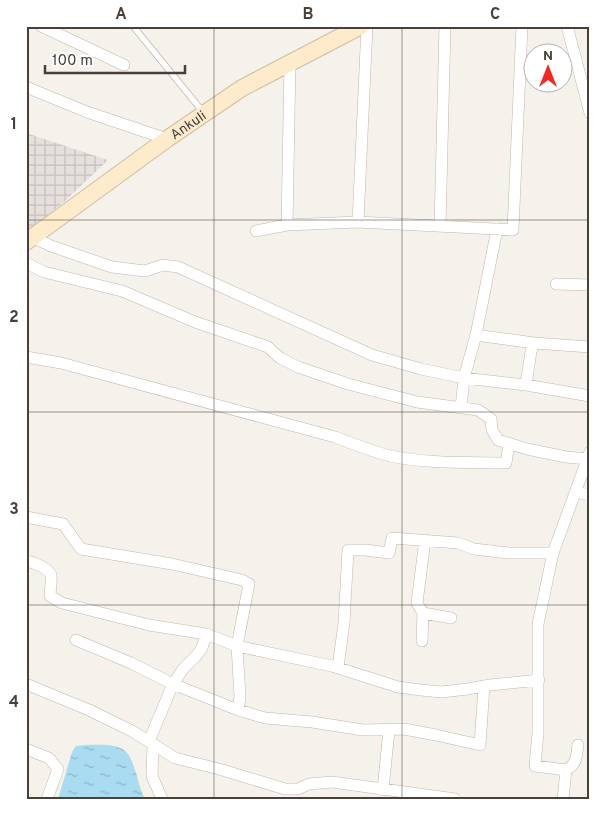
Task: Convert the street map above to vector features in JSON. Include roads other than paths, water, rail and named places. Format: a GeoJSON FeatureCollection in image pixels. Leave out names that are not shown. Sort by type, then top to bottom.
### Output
{"type":"FeatureCollection","features":[{"type":"Feature","properties":{"kind":"main road","name":"Ankuli"},"geometry":{"type":"LineString","coordinates":[[29,239],[242,88],[361,26]]}},
{"type":"Feature","properties":{"kind":"street"},"geometry":{"type":"LineString","coordinates":[[41,26],[124,66]]}},
{"type":"Feature","properties":{"kind":"street"},"geometry":{"type":"LineString","coordinates":[[358,222],[368,26]]}},
{"type":"Feature","properties":{"kind":"street"},"geometry":{"type":"LineString","coordinates":[[440,226],[445,26]]}},
{"type":"Feature","properties":{"kind":"street"},"geometry":{"type":"LineString","coordinates":[[256,231],[287,224],[358,222],[513,230],[522,26]]}},
{"type":"Feature","properties":{"kind":"street"},"geometry":{"type":"LineString","coordinates":[[567,26],[590,113]]}},
{"type":"Feature","properties":{"kind":"street"},"geometry":{"type":"LineString","coordinates":[[287,224],[290,63]]}},
{"type":"Feature","properties":{"kind":"street"},"geometry":{"type":"LineString","coordinates":[[26,87],[87,112],[167,140]]}},
{"type":"Feature","properties":{"kind":"street"},"geometry":{"type":"LineString","coordinates":[[461,408],[464,378],[476,335],[497,229]]}},
{"type":"Feature","properties":{"kind":"street"},"geometry":{"type":"LineString","coordinates":[[29,239],[112,266],[145,271],[162,265],[178,267],[372,355],[421,370],[590,396]]}},
{"type":"Feature","properties":{"kind":"street"},"geometry":{"type":"LineString","coordinates":[[26,263],[44,272],[122,291],[195,322],[268,347],[280,358],[306,370],[348,384],[417,402],[478,410],[490,419],[492,430],[498,440],[509,444],[566,457],[589,455],[553,553],[538,624],[539,680],[536,766],[566,770],[576,761],[578,745]]}},
{"type":"Feature","properties":{"kind":"street"},"geometry":{"type":"LineString","coordinates":[[556,284],[590,285]]}},
{"type":"Feature","properties":{"kind":"street"},"geometry":{"type":"LineString","coordinates":[[476,335],[534,343],[590,347]]}},
{"type":"Feature","properties":{"kind":"street"},"geometry":{"type":"LineString","coordinates":[[526,385],[534,343]]}},
{"type":"Feature","properties":{"kind":"street"},"geometry":{"type":"LineString","coordinates":[[26,357],[61,363],[335,437],[369,450],[398,457],[443,462],[506,463],[509,444]]}},
{"type":"Feature","properties":{"kind":"street"},"geometry":{"type":"LineString","coordinates":[[576,492],[590,495]]}},
{"type":"Feature","properties":{"kind":"street"},"geometry":{"type":"LineString","coordinates":[[26,517],[63,524],[81,549],[172,564],[242,580],[249,584],[237,646],[240,697],[238,710]]}},
{"type":"Feature","properties":{"kind":"street"},"geometry":{"type":"LineString","coordinates":[[338,667],[344,623],[348,550],[389,553],[392,538],[458,543],[474,549],[508,553],[553,553]]}},
{"type":"Feature","properties":{"kind":"street"},"geometry":{"type":"LineString","coordinates":[[422,642],[423,613],[417,603],[425,540]]}},
{"type":"Feature","properties":{"kind":"street"},"geometry":{"type":"LineString","coordinates":[[26,561],[34,562],[48,570],[51,575],[50,596],[62,604],[149,626],[206,634],[237,646],[338,667],[398,687],[441,692],[539,680]]}},
{"type":"Feature","properties":{"kind":"street"},"geometry":{"type":"LineString","coordinates":[[423,613],[451,618]]}},
{"type":"Feature","properties":{"kind":"street"},"geometry":{"type":"LineString","coordinates":[[162,799],[152,776],[151,743],[173,684],[183,669],[202,648],[206,634]]}},
{"type":"Feature","properties":{"kind":"street"},"geometry":{"type":"LineString","coordinates":[[76,640],[131,663],[173,684],[238,710],[265,718],[312,722],[363,730],[404,730],[428,733],[480,745],[484,686]]}},
{"type":"Feature","properties":{"kind":"street"},"geometry":{"type":"LineString","coordinates":[[26,684],[89,710],[132,731],[175,758],[285,789],[298,789],[309,784],[332,782],[455,799]]}},
{"type":"Feature","properties":{"kind":"street"},"geometry":{"type":"LineString","coordinates":[[383,790],[389,730]]}},
{"type":"Feature","properties":{"kind":"street"},"geometry":{"type":"LineString","coordinates":[[26,749],[49,758],[58,769],[47,799]]}},
{"type":"Feature","properties":{"kind":"street"},"geometry":{"type":"LineString","coordinates":[[563,799],[566,770]]}},
{"type":"Feature","properties":{"kind":"lane"},"geometry":{"type":"LineString","coordinates":[[133,26],[204,114]]}},
{"type":"Feature","properties":{"kind":"water"},"geometry":{"type":"Polygon","coordinates":[[[109,745],[124,750],[132,762],[145,799],[58,799],[72,752],[76,746],[109,745]]]}}]}
